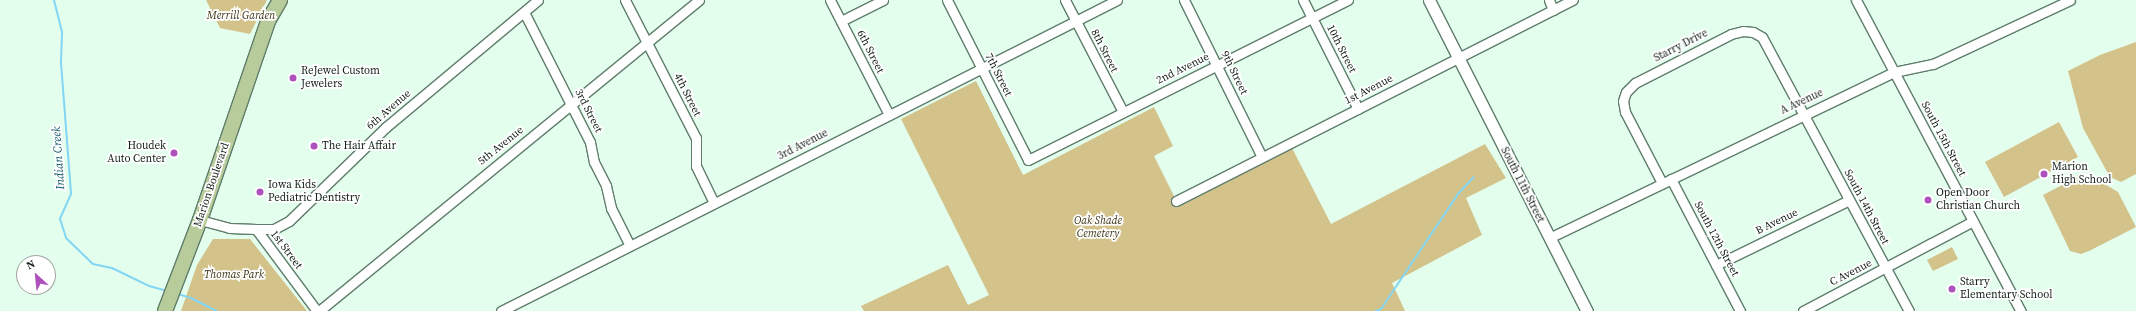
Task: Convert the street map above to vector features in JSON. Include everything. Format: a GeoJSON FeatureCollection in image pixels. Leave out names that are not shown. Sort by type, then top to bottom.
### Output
{"type":"FeatureCollection","features":[{"type":"Feature","properties":{"kind":"main road","name":"Marion Boulevard"},"geometry":{"type":"LineString","coordinates":[[165,311],[200,220],[268,21],[280,0]]}},
{"type":"Feature","properties":{"kind":"street","name":"6th Avenue"},"geometry":{"type":"LineString","coordinates":[[256,229],[274,229],[290,221],[386,127],[538,0]]}},
{"type":"Feature","properties":{"kind":"street","name":"4th Street"},"geometry":{"type":"LineString","coordinates":[[625,0],[696,138],[696,166],[714,203]]}},
{"type":"Feature","properties":{"kind":"street","name":"5th Avenue"},"geometry":{"type":"LineString","coordinates":[[318,311],[699,0]]}},
{"type":"Feature","properties":{"kind":"street","name":"6th Street"},"geometry":{"type":"LineString","coordinates":[[830,0],[889,115]]}},
{"type":"Feature","properties":{"kind":"street"},"geometry":{"type":"LineString","coordinates":[[841,21],[883,0]]}},
{"type":"Feature","properties":{"kind":"street","name":"7th Street"},"geometry":{"type":"LineString","coordinates":[[947,0],[1028,160]]}},
{"type":"Feature","properties":{"kind":"street","name":"8th Street"},"geometry":{"type":"LineString","coordinates":[[1065,0],[1123,112]]}},
{"type":"Feature","properties":{"kind":"street","name":"3rd Avenue"},"geometry":{"type":"LineString","coordinates":[[501,311],[1117,0]]}},
{"type":"Feature","properties":{"kind":"street","name":"9th Street"},"geometry":{"type":"LineString","coordinates":[[1184,0],[1262,157]]}},
{"type":"Feature","properties":{"kind":"street","name":"10th Street"},"geometry":{"type":"LineString","coordinates":[[1303,0],[1358,109]]}},
{"type":"Feature","properties":{"kind":"street","name":"2nd Avenue"},"geometry":{"type":"LineString","coordinates":[[1028,160],[1348,0]]}},
{"type":"Feature","properties":{"kind":"street","name":"South 11th Street"},"geometry":{"type":"LineString","coordinates":[[1429,0],[1587,311]]}},
{"type":"Feature","properties":{"kind":"street"},"geometry":{"type":"LineString","coordinates":[[1549,0],[1554,10]]}},
{"type":"Feature","properties":{"kind":"street","name":"1st Avenue"},"geometry":{"type":"LineString","coordinates":[[1176,201],[1573,0]]}},
{"type":"Feature","properties":{"kind":"street","name":"South 15th Street"},"geometry":{"type":"LineString","coordinates":[[1856,0],[2021,311]]}},
{"type":"Feature","properties":{"kind":"street","name":"A Avenue"},"geometry":{"type":"LineString","coordinates":[[1549,238],[1894,72],[1933,64],[2070,0]]}},
{"type":"Feature","properties":{"kind":"street","name":"3rd Street"},"geometry":{"type":"LineString","coordinates":[[524,12],[590,142],[594,162],[606,186],[611,208],[630,246]]}},
{"type":"Feature","properties":{"kind":"street","name":"Starry Drive"},"geometry":{"type":"LineString","coordinates":[[1662,183],[1625,112],[1623,102],[1626,92],[1635,83],[1731,34],[1743,31],[1762,37],[1804,115]]}},
{"type":"Feature","properties":{"kind":"street","name":"South 14th Street"},"geometry":{"type":"LineString","coordinates":[[1804,115],[1909,311]]}},
{"type":"Feature","properties":{"kind":"street","name":"South 12th Street"},"geometry":{"type":"LineString","coordinates":[[1671,179],[1740,311]]}},
{"type":"Feature","properties":{"kind":"street","name":"B Avenue"},"geometry":{"type":"LineString","coordinates":[[1716,265],[1849,200]]}},
{"type":"Feature","properties":{"kind":"street","name":"1st Street"},"geometry":{"type":"LineString","coordinates":[[200,220],[229,228],[256,229],[318,311]]}},
{"type":"Feature","properties":{"kind":"street","name":"C Avenue"},"geometry":{"type":"LineString","coordinates":[[1803,311],[1886,269],[1973,221]]}},
{"type":"Feature","properties":{"kind":"green space","name":"Merrill Garden"},"geometry":{"type":"Polygon","coordinates":[[[206,0],[267,0],[250,34],[220,28],[206,0]]]}},
{"type":"Feature","properties":{"kind":"green space"},"geometry":{"type":"Polygon","coordinates":[[[2136,42],[2136,174],[2121,182],[2110,177],[2083,128],[2068,71],[2100,55],[2136,42]]]}},
{"type":"Feature","properties":{"kind":"green space","name":"Oak Shade Cemetery"},"geometry":{"type":"Polygon","coordinates":[[[976,81],[1023,175],[1154,107],[1173,146],[1154,156],[1179,206],[1292,148],[1331,224],[1485,144],[1506,178],[1466,198],[1482,235],[1392,283],[1405,311],[864,311],[861,306],[948,265],[968,305],[989,295],[901,119],[976,81]]]}},
{"type":"Feature","properties":{"kind":"green space"},"geometry":{"type":"Polygon","coordinates":[[[2059,122],[2078,157],[2004,197],[1985,162],[2059,122]]]}},
{"type":"Feature","properties":{"kind":"green space"},"geometry":{"type":"Polygon","coordinates":[[[2076,178],[2098,180],[2118,192],[2136,227],[2081,254],[2070,251],[2043,195],[2076,178]]]}},
{"type":"Feature","properties":{"kind":"green space","name":"Thomas Park"},"geometry":{"type":"Polygon","coordinates":[[[213,239],[250,239],[307,311],[181,311],[197,265],[213,239]]]}},
{"type":"Feature","properties":{"kind":"green space"},"geometry":{"type":"Polygon","coordinates":[[[1952,247],[1958,259],[1933,271],[1927,260],[1952,247]]]}},
{"type":"Feature","properties":{"kind":"waterway","name":"Indian Creek"},"geometry":{"type":"LineString","coordinates":[[54,0],[62,33],[61,63],[71,194],[60,219],[66,238],[93,264],[112,268],[149,286],[168,291]]}},
{"type":"Feature","properties":{"kind":"waterway"},"geometry":{"type":"LineString","coordinates":[[1376,311],[1381,309],[1458,194],[1474,177]]}},
{"type":"Feature","properties":{"kind":"waterway","name":"Indian Creek"},"geometry":{"type":"LineString","coordinates":[[178,294],[191,298],[216,311]]}},
{"type":"Feature","properties":{"kind":"place","name":"ReJewel Custom Jewelers"},"geometry":{"type":"Point","coordinates":[293,78]}},
{"type":"Feature","properties":{"kind":"place","name":"The Hair Affair"},"geometry":{"type":"Point","coordinates":[314,146]}},
{"type":"Feature","properties":{"kind":"place","name":"Houdek Auto Center"},"geometry":{"type":"Point","coordinates":[174,153]}},
{"type":"Feature","properties":{"kind":"place","name":"Marion High School"},"geometry":{"type":"Point","coordinates":[2044,174]}},
{"type":"Feature","properties":{"kind":"place","name":"Iowa Kids Pediatric Dentistry"},"geometry":{"type":"Point","coordinates":[260,192]}},
{"type":"Feature","properties":{"kind":"place","name":"Open Door Christian Church"},"geometry":{"type":"Point","coordinates":[1928,200]}},
{"type":"Feature","properties":{"kind":"place","name":"Starry Elementary School"},"geometry":{"type":"Point","coordinates":[1952,289]}}]}
